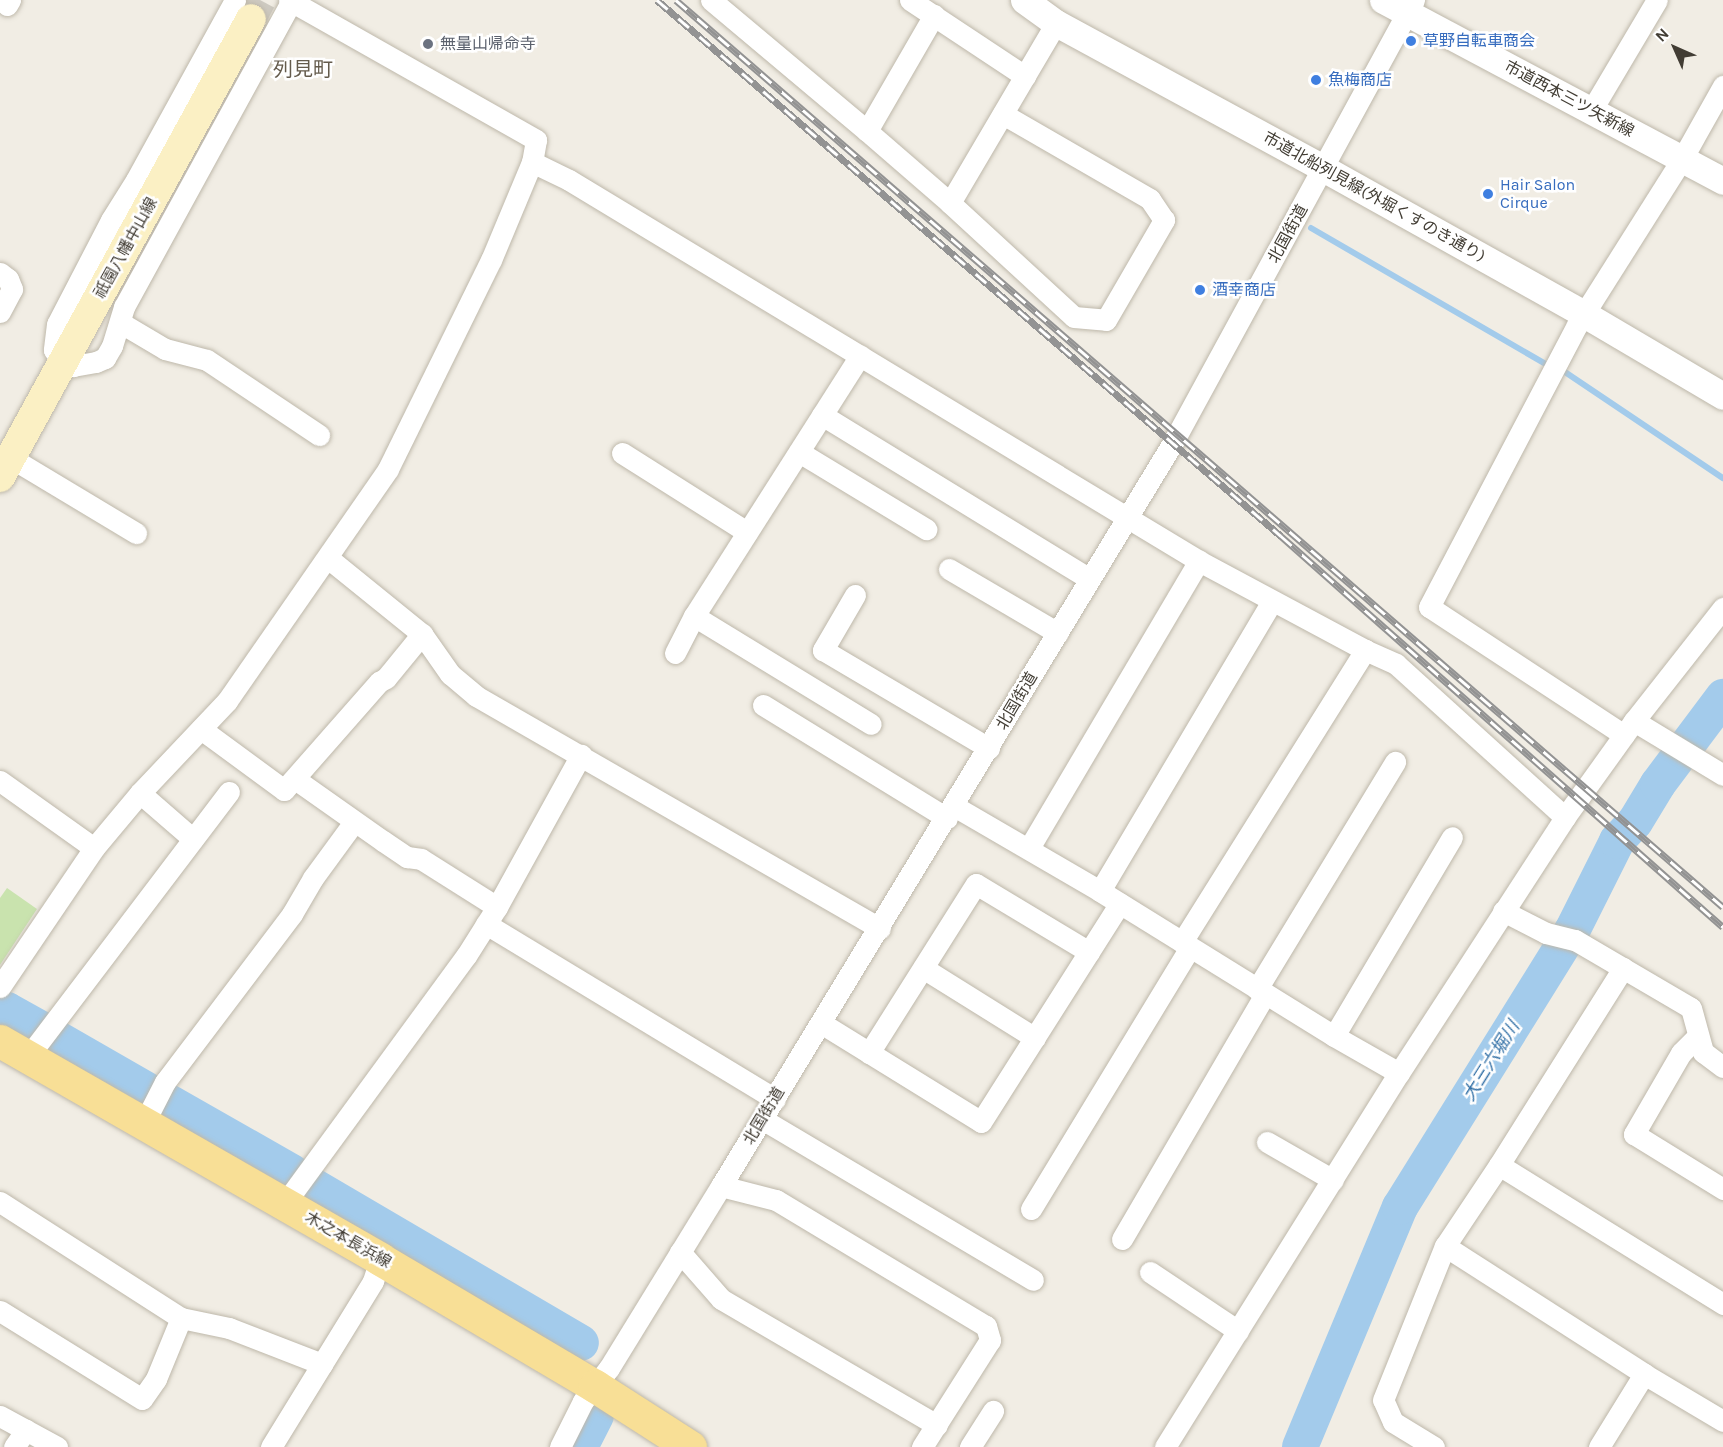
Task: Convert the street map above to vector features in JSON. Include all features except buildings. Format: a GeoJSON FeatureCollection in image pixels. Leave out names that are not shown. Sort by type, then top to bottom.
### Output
{"type":"FeatureCollection","features":[{"type":"Feature","properties":{"kind":"main road","name":"祇園八幡中山線"},"geometry":{"type":"LineString","coordinates":[[4,467],[63,362],[243,9]]}},
{"type":"Feature","properties":{"kind":"main road","name":"木之本長浜線"},"geometry":{"type":"LineString","coordinates":[[14,1049],[285,1203],[595,1386],[690,1447]]}},
{"type":"Feature","properties":{"kind":"street"},"geometry":{"type":"LineString","coordinates":[[0,987],[94,848],[140,793],[227,701],[388,469],[491,260],[532,162],[536,140],[291,0],[124,307],[121,323],[105,358],[84,365],[73,366],[63,362]]}},
{"type":"Feature","properties":{"kind":"street"},"geometry":{"type":"LineString","coordinates":[[711,0],[733,8],[1074,317],[1106,320],[1164,220],[1150,199],[1003,114]]}},
{"type":"Feature","properties":{"kind":"street"},"geometry":{"type":"LineString","coordinates":[[910,0],[1025,76]]}},
{"type":"Feature","properties":{"kind":"street","name":"市道北船列見線(外堀くすのき通り)"},"geometry":{"type":"LineString","coordinates":[[1024,0],[1056,23],[1323,168],[1584,314],[1723,396]]}},
{"type":"Feature","properties":{"kind":"street"},"geometry":{"type":"LineString","coordinates":[[1591,111],[1657,0]]}},
{"type":"Feature","properties":{"kind":"street","name":"市道西本三ツ矢新線"},"geometry":{"type":"LineString","coordinates":[[1401,4],[1591,111],[1723,181]]}},
{"type":"Feature","properties":{"kind":"street","name":"北国街道"},"geometry":{"type":"LineString","coordinates":[[560,1447],[583,1401],[595,1386],[775,1099],[1172,444],[1323,168],[1401,4]]}},
{"type":"Feature","properties":{"kind":"street"},"geometry":{"type":"LineString","coordinates":[[867,131],[934,15]]}},
{"type":"Feature","properties":{"kind":"street"},"geometry":{"type":"LineString","coordinates":[[950,203],[1056,23]]}},
{"type":"Feature","properties":{"kind":"street"},"geometry":{"type":"LineString","coordinates":[[1723,86],[1682,159],[1584,314],[1429,607],[1629,728],[1681,749],[1723,775]]}},
{"type":"Feature","properties":{"kind":"street"},"geometry":{"type":"LineString","coordinates":[[532,162],[569,180],[860,355],[1126,519],[1272,601],[1396,664],[1564,816]]}},
{"type":"Feature","properties":{"kind":"street"},"geometry":{"type":"LineString","coordinates":[[0,273],[8,279],[12,289],[0,312]]}},
{"type":"Feature","properties":{"kind":"street"},"geometry":{"type":"LineString","coordinates":[[121,323],[165,349],[207,360],[319,435]]}},
{"type":"Feature","properties":{"kind":"street"},"geometry":{"type":"LineString","coordinates":[[675,653],[694,616],[860,355]]}},
{"type":"Feature","properties":{"kind":"street"},"geometry":{"type":"LineString","coordinates":[[822,415],[1090,579]]}},
{"type":"Feature","properties":{"kind":"street"},"geometry":{"type":"LineString","coordinates":[[799,452],[926,529]]}},
{"type":"Feature","properties":{"kind":"street"},"geometry":{"type":"LineString","coordinates":[[622,453],[747,532]]}},
{"type":"Feature","properties":{"kind":"street"},"geometry":{"type":"LineString","coordinates":[[4,467],[136,533]]}},
{"type":"Feature","properties":{"kind":"street"},"geometry":{"type":"LineString","coordinates":[[328,558],[422,634],[450,674],[476,696],[880,928]]}},
{"type":"Feature","properties":{"kind":"street"},"geometry":{"type":"LineString","coordinates":[[1029,848],[1199,561]]}},
{"type":"Feature","properties":{"kind":"street"},"geometry":{"type":"LineString","coordinates":[[949,569],[1058,633]]}},
{"type":"Feature","properties":{"kind":"street"},"geometry":{"type":"LineString","coordinates":[[855,595],[823,650],[989,748]]}},
{"type":"Feature","properties":{"kind":"street"},"geometry":{"type":"LineString","coordinates":[[1100,891],[1272,601]]}},
{"type":"Feature","properties":{"kind":"street"},"geometry":{"type":"LineString","coordinates":[[1165,1447],[1399,1073],[1564,816],[1629,728],[1723,608]]}},
{"type":"Feature","properties":{"kind":"street"},"geometry":{"type":"LineString","coordinates":[[694,616],[871,724]]}},
{"type":"Feature","properties":{"kind":"street"},"geometry":{"type":"LineString","coordinates":[[201,729],[284,790],[422,634]]}},
{"type":"Feature","properties":{"kind":"street"},"geometry":{"type":"LineString","coordinates":[[1031,1209],[1186,945],[1365,650]]}},
{"type":"Feature","properties":{"kind":"street"},"geometry":{"type":"LineString","coordinates":[[763,705],[950,812],[1029,848],[1261,992],[1399,1073]]}},
{"type":"Feature","properties":{"kind":"street"},"geometry":{"type":"LineString","coordinates":[[285,1203],[466,956],[491,916],[581,755]]}},
{"type":"Feature","properties":{"kind":"street"},"geometry":{"type":"LineString","coordinates":[[1122,1239],[1261,992],[1395,762]]}},
{"type":"Feature","properties":{"kind":"street"},"geometry":{"type":"LineString","coordinates":[[295,779],[407,857],[422,859],[491,916],[775,1099]]}},
{"type":"Feature","properties":{"kind":"street"},"geometry":{"type":"LineString","coordinates":[[0,781],[94,848]]}},
{"type":"Feature","properties":{"kind":"street"},"geometry":{"type":"LineString","coordinates":[[14,1049],[193,839],[229,792]]}},
{"type":"Feature","properties":{"kind":"street"},"geometry":{"type":"LineString","coordinates":[[140,793],[193,839]]}},
{"type":"Feature","properties":{"kind":"street"},"geometry":{"type":"LineString","coordinates":[[144,1123],[165,1082],[291,914],[313,878],[354,822]]}},
{"type":"Feature","properties":{"kind":"street"},"geometry":{"type":"LineString","coordinates":[[1334,1036],[1452,837]]}},
{"type":"Feature","properties":{"kind":"street"},"geometry":{"type":"LineString","coordinates":[[869,1053],[976,884],[1089,952]]}},
{"type":"Feature","properties":{"kind":"street"},"geometry":{"type":"LineString","coordinates":[[821,1023],[981,1122],[1120,903]]}},
{"type":"Feature","properties":{"kind":"street"},"geometry":{"type":"LineString","coordinates":[[1503,910],[1546,933],[1575,940],[1691,1008],[1703,1052],[1723,1067]]}},
{"type":"Feature","properties":{"kind":"street"},"geometry":{"type":"LineString","coordinates":[[923,968],[1035,1038]]}},
{"type":"Feature","properties":{"kind":"street"},"geometry":{"type":"LineString","coordinates":[[1434,1447],[1393,1422],[1383,1400],[1445,1246],[1623,968]]}},
{"type":"Feature","properties":{"kind":"street"},"geometry":{"type":"LineString","coordinates":[[1698,1036],[1681,1053],[1634,1134],[1723,1189]]}},
{"type":"Feature","properties":{"kind":"street"},"geometry":{"type":"LineString","coordinates":[[762,1119],[1033,1281]]}},
{"type":"Feature","properties":{"kind":"street"},"geometry":{"type":"LineString","coordinates":[[1267,1142],[1333,1180]]}},
{"type":"Feature","properties":{"kind":"street"},"geometry":{"type":"LineString","coordinates":[[1499,1165],[1723,1304]]}},
{"type":"Feature","properties":{"kind":"street"},"geometry":{"type":"LineString","coordinates":[[721,1186],[776,1200],[986,1326],[990,1340],[922,1447]]}},
{"type":"Feature","properties":{"kind":"street"},"geometry":{"type":"LineString","coordinates":[[0,1202],[181,1318],[229,1328],[322,1364]]}},
{"type":"Feature","properties":{"kind":"street"},"geometry":{"type":"LineString","coordinates":[[1445,1246],[1644,1374],[1720,1412]]}},
{"type":"Feature","properties":{"kind":"street"},"geometry":{"type":"LineString","coordinates":[[680,1252],[721,1299],[937,1425]]}},
{"type":"Feature","properties":{"kind":"street"},"geometry":{"type":"LineString","coordinates":[[271,1447],[373,1281],[380,1259]]}},
{"type":"Feature","properties":{"kind":"street"},"geometry":{"type":"LineString","coordinates":[[1150,1272],[1238,1331]]}},
{"type":"Feature","properties":{"kind":"street"},"geometry":{"type":"LineString","coordinates":[[0,1311],[142,1399],[156,1379],[181,1318]]}},
{"type":"Feature","properties":{"kind":"street"},"geometry":{"type":"LineString","coordinates":[[1599,1447],[1644,1374]]}},
{"type":"Feature","properties":{"kind":"street"},"geometry":{"type":"LineString","coordinates":[[970,1447],[993,1411]]}},
{"type":"Feature","properties":{"kind":"street"},"geometry":{"type":"LineString","coordinates":[[0,1416],[20,1438],[57,1447]]}},
{"type":"Feature","properties":{"kind":"green space"},"geometry":{"type":"Polygon","coordinates":[[[7,888],[37,909],[0,965],[0,898],[7,888]]]}},
{"type":"Feature","properties":{"kind":"waterway"},"geometry":{"type":"LineString","coordinates":[[1311,228],[1544,363]]}},
{"type":"Feature","properties":{"kind":"waterway"},"geometry":{"type":"LineString","coordinates":[[1562,370],[1723,478]]}},
{"type":"Feature","properties":{"kind":"waterway","name":"大三六堀川"},"geometry":{"type":"LineString","coordinates":[[1300,1447],[1400,1207],[1572,931],[1617,841],[1635,822],[1658,784],[1723,697]]}},
{"type":"Feature","properties":{"kind":"waterway"},"geometry":{"type":"LineString","coordinates":[[0,1009],[7,1010],[39,1028]]}},
{"type":"Feature","properties":{"kind":"waterway"},"geometry":{"type":"LineString","coordinates":[[53,1036],[147,1090]]}},
{"type":"Feature","properties":{"kind":"waterway"},"geometry":{"type":"LineString","coordinates":[[165,1100],[292,1172]]}},
{"type":"Feature","properties":{"kind":"waterway"},"geometry":{"type":"LineString","coordinates":[[310,1184],[581,1343]]}},
{"type":"Feature","properties":{"kind":"waterway"},"geometry":{"type":"LineString","coordinates":[[580,1447],[596,1416]]}},
{"type":"Feature","properties":{"kind":"tunnel"},"geometry":{"type":"LineString","coordinates":[[251,19],[261,0]]}},
{"type":"Feature","properties":{"kind":"railway"},"geometry":{"type":"LineString","coordinates":[[657,0],[1281,536],[1723,927]]}},
{"type":"Feature","properties":{"kind":"railway"},"geometry":{"type":"LineString","coordinates":[[676,0],[1723,907]]}},
{"type":"Feature","properties":{"kind":"place","name":"草野自転車商会"},"geometry":{"type":"Point","coordinates":[1411,41]}},
{"type":"Feature","properties":{"kind":"place","name":"無量山帰命寺"},"geometry":{"type":"Point","coordinates":[428,44]}},
{"type":"Feature","properties":{"kind":"place","name":"魚梅商店"},"geometry":{"type":"Point","coordinates":[1316,80]}},
{"type":"Feature","properties":{"kind":"place","name":"Hair Salon Cirque"},"geometry":{"type":"Point","coordinates":[1488,194]}},
{"type":"Feature","properties":{"kind":"place","name":"酒幸商店"},"geometry":{"type":"Point","coordinates":[1200,290]}},
{"type":"Feature","properties":{"kind":"district","name":"列見町"},"geometry":{"type":"Point","coordinates":[303,69]}}]}
